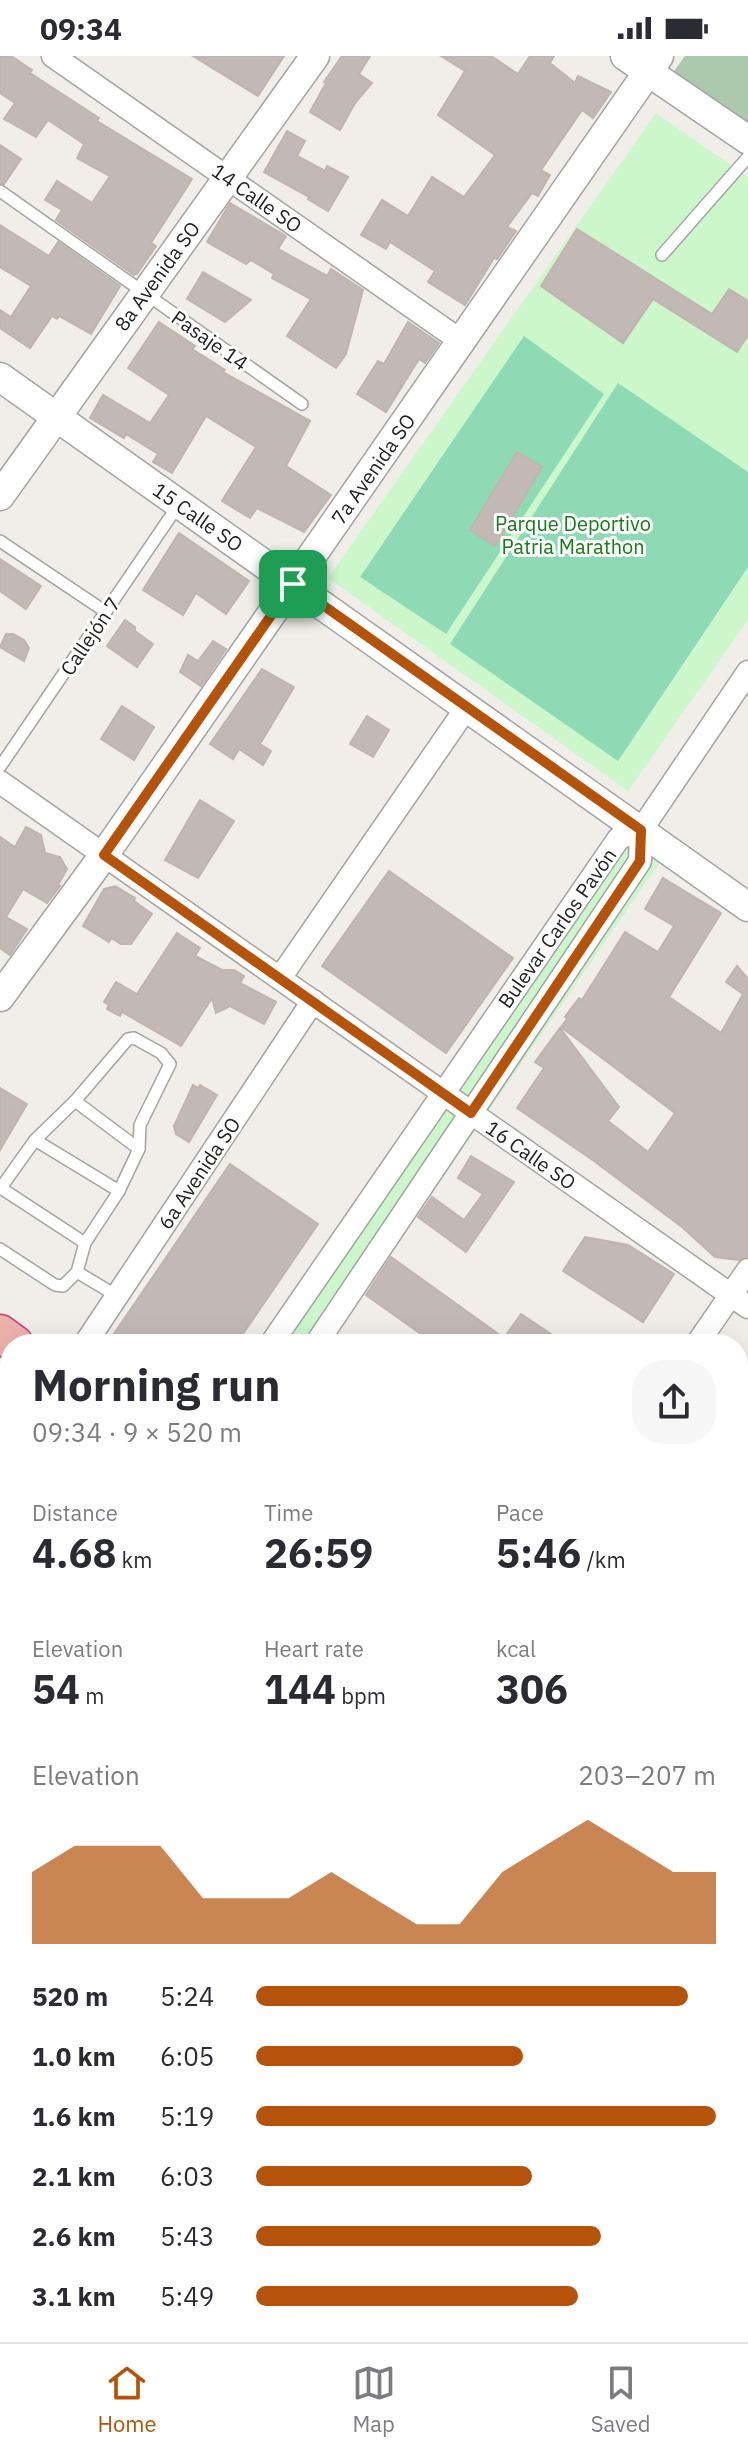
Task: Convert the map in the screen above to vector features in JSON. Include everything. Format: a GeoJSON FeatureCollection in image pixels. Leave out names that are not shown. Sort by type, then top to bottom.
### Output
{"type":"FeatureCollection","features":[{"type":"Feature","properties":{"kind":"street","name":"14 Calle SO"},"geometry":{"type":"LineString","coordinates":[[53,56],[461,341]]}},
{"type":"Feature","properties":{"kind":"street","name":"8a Avenida SO"},"geometry":{"type":"LineString","coordinates":[[0,496],[315,56]]}},
{"type":"Feature","properties":{"kind":"street"},"geometry":{"type":"LineString","coordinates":[[644,61],[748,140]]}},
{"type":"Feature","properties":{"kind":"street","name":"7a Avenida SO"},"geometry":{"type":"LineString","coordinates":[[5,980],[104,855],[293,584],[461,341],[644,61]]}},
{"type":"Feature","properties":{"kind":"street","name":"15 Calle SO"},"geometry":{"type":"LineString","coordinates":[[0,377],[748,907]]}},
{"type":"Feature","properties":{"kind":"street"},"geometry":{"type":"LineString","coordinates":[[641,830],[748,672]]}},
{"type":"Feature","properties":{"kind":"street"},"geometry":{"type":"LineString","coordinates":[[280,978],[467,707]]}},
{"type":"Feature","properties":{"kind":"street","name":"16 Calle SO"},"geometry":{"type":"LineString","coordinates":[[0,782],[739,1302]]}},
{"type":"Feature","properties":{"kind":"street","name":"Bulevar Carlos Pavón"},"geometry":{"type":"LineString","coordinates":[[278,1334],[619,838],[641,830],[640,861],[323,1334]]}},
{"type":"Feature","properties":{"kind":"street","name":"6a Avenida SO"},"geometry":{"type":"LineString","coordinates":[[92,1334],[313,1001]]}},
{"type":"Feature","properties":{"kind":"street"},"geometry":{"type":"LineString","coordinates":[[707,1334],[739,1302],[748,1270]]}},
{"type":"Feature","properties":{"kind":"lane"},"geometry":{"type":"LineString","coordinates":[[662,255],[748,157]]}},
{"type":"Feature","properties":{"kind":"lane","name":"Pasaje 14"},"geometry":{"type":"LineString","coordinates":[[0,191],[302,404]]}},
{"type":"Feature","properties":{"kind":"lane","name":"Callejón 7"},"geometry":{"type":"LineString","coordinates":[[0,767],[180,504]]}},
{"type":"Feature","properties":{"kind":"lane"},"geometry":{"type":"LineString","coordinates":[[0,541],[106,612]]}},
{"type":"Feature","properties":{"kind":"lane"},"geometry":{"type":"LineString","coordinates":[[0,1249],[55,1285],[63,1286],[77,1272],[85,1243],[119,1191],[139,1149],[140,1125],[170,1064],[161,1053],[134,1038],[128,1039],[75,1101],[35,1140],[0,1188],[85,1243]]}},
{"type":"Feature","properties":{"kind":"lane"},"geometry":{"type":"LineString","coordinates":[[75,1101],[139,1149]]}},
{"type":"Feature","properties":{"kind":"lane"},"geometry":{"type":"LineString","coordinates":[[35,1140],[119,1191]]}},
{"type":"Feature","properties":{"kind":"lane"},"geometry":{"type":"LineString","coordinates":[[77,1272],[117,1296]]}},
{"type":"Feature","properties":{"kind":"green space"},"geometry":{"type":"Polygon","coordinates":[[[685,56],[748,56],[748,127],[672,74],[685,56]]]}},
{"type":"Feature","properties":{"kind":"green space","name":"Parque Deportivo Patria Marathon"},"geometry":{"type":"Polygon","coordinates":[[[656,113],[748,177],[748,620],[628,791],[328,578],[656,113]]]}},
{"type":"Feature","properties":{"kind":"green space"},"geometry":{"type":"Polygon","coordinates":[[[524,336],[604,394],[446,634],[360,577],[524,336]]]}},
{"type":"Feature","properties":{"kind":"green space"},"geometry":{"type":"Polygon","coordinates":[[[618,383],[748,472],[748,567],[618,761],[450,644],[618,383]]]}},
{"type":"Feature","properties":{"kind":"green space"},"geometry":{"type":"Polygon","coordinates":[[[627,806],[676,839],[335,1334],[266,1334],[627,806]]]}},
{"type":"Feature","properties":{"kind":"building"},"geometry":{"type":"Polygon","coordinates":[[[0,56],[11,56],[32,70],[30,73],[99,118],[97,121],[192,179],[151,243],[156,246],[137,274],[134,275],[56,220],[62,210],[45,200],[57,181],[92,203],[110,176],[77,158],[84,144],[48,120],[36,137],[4,119],[15,103],[0,93],[0,56]]]}},
{"type":"Feature","properties":{"kind":"building"},"geometry":{"type":"Polygon","coordinates":[[[193,56],[284,56],[258,96],[193,56]]]}},
{"type":"Feature","properties":{"kind":"building"},"geometry":{"type":"Polygon","coordinates":[[[342,56],[370,56],[359,74],[372,83],[355,103],[340,130],[310,112],[324,82],[342,56]]]}},
{"type":"Feature","properties":{"kind":"building"},"geometry":{"type":"Polygon","coordinates":[[[441,56],[491,56],[518,74],[530,56],[554,56],[550,63],[575,83],[578,76],[611,92],[593,118],[582,110],[541,170],[550,175],[538,196],[532,193],[507,227],[516,231],[497,259],[494,258],[465,305],[428,282],[435,271],[390,242],[386,249],[361,235],[382,200],[408,216],[432,177],[464,197],[495,155],[438,115],[465,71],[441,56]]]}},
{"type":"Feature","properties":{"kind":"building"},"geometry":{"type":"Polygon","coordinates":[[[287,131],[305,141],[297,156],[325,171],[327,166],[348,177],[328,211],[264,172],[287,131]]]}},
{"type":"Feature","properties":{"kind":"building"},"geometry":{"type":"Polygon","coordinates":[[[0,145],[21,159],[4,184],[0,183],[0,145]]]}},
{"type":"Feature","properties":{"kind":"building"},"geometry":{"type":"Polygon","coordinates":[[[230,203],[286,236],[278,249],[327,276],[331,269],[363,290],[346,354],[336,368],[287,336],[311,299],[272,278],[274,274],[251,260],[246,264],[207,242],[230,203]]]}},
{"type":"Feature","properties":{"kind":"building"},"geometry":{"type":"Polygon","coordinates":[[[0,225],[49,256],[58,242],[120,286],[91,334],[59,316],[57,319],[52,316],[30,348],[0,328],[0,310],[11,317],[31,286],[0,267],[0,225]]]}},
{"type":"Feature","properties":{"kind":"building"},"geometry":{"type":"Polygon","coordinates":[[[577,229],[712,314],[729,289],[748,301],[748,335],[737,352],[653,299],[623,343],[541,286],[577,229]]]}},
{"type":"Feature","properties":{"kind":"building"},"geometry":{"type":"Polygon","coordinates":[[[203,272],[251,300],[225,322],[187,299],[203,272]]]}},
{"type":"Feature","properties":{"kind":"building"},"geometry":{"type":"Polygon","coordinates":[[[159,322],[195,346],[192,349],[225,370],[223,372],[310,421],[286,466],[331,495],[304,532],[257,508],[250,518],[222,501],[256,447],[206,416],[172,473],[153,462],[158,454],[126,434],[124,438],[90,418],[103,395],[150,423],[169,395],[128,368],[159,322]]]}},
{"type":"Feature","properties":{"kind":"building"},"geometry":{"type":"Polygon","coordinates":[[[408,322],[439,343],[425,363],[419,359],[386,412],[357,394],[378,361],[384,364],[408,322]]]}},
{"type":"Feature","properties":{"kind":"building"},"geometry":{"type":"Polygon","coordinates":[[[517,452],[542,467],[495,546],[470,530],[517,452]]]}},
{"type":"Feature","properties":{"kind":"building"},"geometry":{"type":"Polygon","coordinates":[[[179,533],[249,581],[226,614],[196,593],[183,615],[143,590],[179,533]]]}},
{"type":"Feature","properties":{"kind":"building"},"geometry":{"type":"Polygon","coordinates":[[[0,559],[41,586],[26,609],[0,591],[0,559]]]}},
{"type":"Feature","properties":{"kind":"building"},"geometry":{"type":"Polygon","coordinates":[[[125,620],[153,644],[137,667],[107,646],[125,620]]]}},
{"type":"Feature","properties":{"kind":"building"},"geometry":{"type":"Polygon","coordinates":[[[6,634],[24,640],[29,648],[24,661],[0,647],[6,634]]]}},
{"type":"Feature","properties":{"kind":"building"},"geometry":{"type":"Polygon","coordinates":[[[213,641],[226,649],[201,686],[180,672],[188,655],[198,661],[213,641]]]}},
{"type":"Feature","properties":{"kind":"building"},"geometry":{"type":"Polygon","coordinates":[[[262,669],[294,687],[260,744],[271,751],[263,765],[239,749],[233,759],[210,744],[262,669]]]}},
{"type":"Feature","properties":{"kind":"building"},"geometry":{"type":"Polygon","coordinates":[[[122,706],[154,727],[134,760],[101,739],[122,706]]]}},
{"type":"Feature","properties":{"kind":"building"},"geometry":{"type":"Polygon","coordinates":[[[367,716],[389,730],[373,757],[350,744],[367,716]]]}},
{"type":"Feature","properties":{"kind":"building"},"geometry":{"type":"Polygon","coordinates":[[[200,800],[234,821],[198,878],[165,860],[200,800]]]}},
{"type":"Feature","properties":{"kind":"building"},"geometry":{"type":"Polygon","coordinates":[[[26,827],[41,835],[45,853],[60,857],[67,869],[60,886],[47,903],[23,889],[6,917],[27,929],[10,955],[0,948],[0,837],[15,847],[26,827]]]}},
{"type":"Feature","properties":{"kind":"building"},"geometry":{"type":"Polygon","coordinates":[[[389,871],[513,958],[446,1053],[322,966],[389,871]]]}},
{"type":"Feature","properties":{"kind":"building"},"geometry":{"type":"Polygon","coordinates":[[[663,878],[721,913],[669,997],[721,1033],[743,994],[726,982],[737,966],[748,979],[748,1256],[739,1260],[715,1257],[682,1227],[517,1108],[544,1068],[535,1062],[560,1028],[619,1107],[608,1121],[648,1152],[675,1113],[561,1027],[625,932],[658,952],[674,926],[645,909],[663,878]]]}},
{"type":"Feature","properties":{"kind":"building"},"geometry":{"type":"Polygon","coordinates":[[[115,886],[135,898],[134,901],[152,914],[131,944],[121,944],[111,938],[109,942],[83,926],[104,889],[115,886]]]}},
{"type":"Feature","properties":{"kind":"building"},"geometry":{"type":"Polygon","coordinates":[[[177,933],[200,948],[195,956],[222,970],[234,970],[244,976],[240,983],[276,1002],[264,1024],[230,1006],[216,1013],[212,998],[181,1046],[122,1012],[120,1016],[107,1009],[109,1005],[104,1002],[116,982],[137,994],[177,933]]]}},
{"type":"Feature","properties":{"kind":"building"},"geometry":{"type":"Polygon","coordinates":[[[193,1085],[198,1088],[200,1085],[217,1095],[189,1142],[176,1134],[174,1126],[193,1085]]]}},
{"type":"Feature","properties":{"kind":"building"},"geometry":{"type":"Polygon","coordinates":[[[0,1088],[27,1104],[0,1150],[0,1088]]]}},
{"type":"Feature","properties":{"kind":"building"},"geometry":{"type":"Polygon","coordinates":[[[471,1156],[514,1182],[466,1252],[418,1217],[432,1197],[464,1220],[483,1194],[458,1178],[471,1156]]]}},
{"type":"Feature","properties":{"kind":"building"},"geometry":{"type":"Polygon","coordinates":[[[230,1164],[318,1224],[243,1334],[114,1334],[230,1164]]]}},
{"type":"Feature","properties":{"kind":"building"},"geometry":{"type":"Polygon","coordinates":[[[585,1237],[628,1245],[674,1274],[643,1322],[563,1271],[585,1237]]]}},
{"type":"Feature","properties":{"kind":"building"},"geometry":{"type":"Polygon","coordinates":[[[391,1257],[498,1334],[421,1334],[366,1295],[391,1257]]]}},
{"type":"Feature","properties":{"kind":"building"},"geometry":{"type":"Polygon","coordinates":[[[521,1314],[551,1334],[507,1334],[521,1314]]]}},
{"type":"Feature","properties":{"kind":"route"},"geometry":{"type":"LineString","coordinates":[[293,584],[641,830],[640,861],[471,1113],[104,855],[293,584]]}}]}
